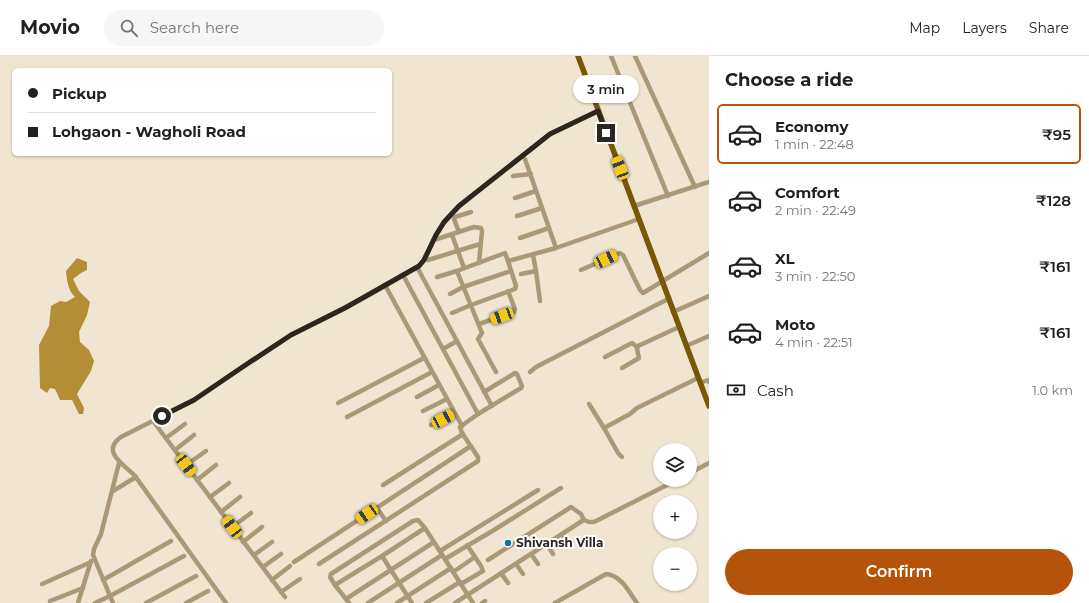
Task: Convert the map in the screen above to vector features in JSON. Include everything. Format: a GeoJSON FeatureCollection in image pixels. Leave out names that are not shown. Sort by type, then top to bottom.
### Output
{"type":"FeatureCollection","features":[{"type":"Feature","properties":{"kind":"main road"},"geometry":{"type":"LineString","coordinates":[[578,56],[709,406]]}},
{"type":"Feature","properties":{"kind":"street"},"geometry":{"type":"LineString","coordinates":[[611,56],[668,196]]}},
{"type":"Feature","properties":{"kind":"street"},"geometry":{"type":"LineString","coordinates":[[635,56],[695,187]]}},
{"type":"Feature","properties":{"kind":"street"},"geometry":{"type":"LineString","coordinates":[[226,603],[136,477],[119,463],[114,454],[114,445],[116,442],[121,437],[194,400],[291,335],[345,308],[417,267],[424,260],[444,222],[459,206],[556,130],[598,111]]}},
{"type":"Feature","properties":{"kind":"street"},"geometry":{"type":"LineString","coordinates":[[525,159],[556,248]]}},
{"type":"Feature","properties":{"kind":"street"},"geometry":{"type":"LineString","coordinates":[[513,176],[531,174]]}},
{"type":"Feature","properties":{"kind":"street"},"geometry":{"type":"LineString","coordinates":[[634,206],[709,182]]}},
{"type":"Feature","properties":{"kind":"street"},"geometry":{"type":"LineString","coordinates":[[515,198],[536,191]]}},
{"type":"Feature","properties":{"kind":"street"},"geometry":{"type":"LineString","coordinates":[[517,216],[542,208]]}},
{"type":"Feature","properties":{"kind":"street"},"geometry":{"type":"LineString","coordinates":[[459,232],[454,219],[455,217],[471,212]]}},
{"type":"Feature","properties":{"kind":"street"},"geometry":{"type":"LineString","coordinates":[[508,261],[556,248],[639,219]]}},
{"type":"Feature","properties":{"kind":"street"},"geometry":{"type":"LineString","coordinates":[[434,240],[474,227],[481,228],[479,262]]}},
{"type":"Feature","properties":{"kind":"street"},"geometry":{"type":"LineString","coordinates":[[520,238],[549,228]]}},
{"type":"Feature","properties":{"kind":"street"},"geometry":{"type":"LineString","coordinates":[[452,235],[464,268]]}},
{"type":"Feature","properties":{"kind":"street"},"geometry":{"type":"LineString","coordinates":[[428,260],[480,244]]}},
{"type":"Feature","properties":{"kind":"street"},"geometry":{"type":"LineString","coordinates":[[437,277],[505,253],[516,288],[452,313]]}},
{"type":"Feature","properties":{"kind":"street"},"geometry":{"type":"LineString","coordinates":[[582,270],[620,253],[623,255],[641,292],[645,292],[709,253]]}},
{"type":"Feature","properties":{"kind":"street"},"geometry":{"type":"LineString","coordinates":[[533,254],[540,301]]}},
{"type":"Feature","properties":{"kind":"street"},"geometry":{"type":"LineString","coordinates":[[417,267],[492,406]]}},
{"type":"Feature","properties":{"kind":"street"},"geometry":{"type":"LineString","coordinates":[[457,271],[479,324],[482,334],[478,339],[496,372]]}},
{"type":"Feature","properties":{"kind":"street"},"geometry":{"type":"LineString","coordinates":[[450,294],[463,287],[511,271]]}},
{"type":"Feature","properties":{"kind":"street"},"geometry":{"type":"LineString","coordinates":[[520,274],[536,271]]}},
{"type":"Feature","properties":{"kind":"street"},"geometry":{"type":"LineString","coordinates":[[403,275],[478,414]]}},
{"type":"Feature","properties":{"kind":"street"},"geometry":{"type":"LineString","coordinates":[[319,564],[478,461],[478,457],[460,429],[462,426],[385,286]]}},
{"type":"Feature","properties":{"kind":"street"},"geometry":{"type":"LineString","coordinates":[[479,324],[514,312],[515,309],[508,291]]}},
{"type":"Feature","properties":{"kind":"street"},"geometry":{"type":"LineString","coordinates":[[673,312],[709,296]]}},
{"type":"Feature","properties":{"kind":"street"},"geometry":{"type":"LineString","coordinates":[[530,372],[536,367],[668,299]]}},
{"type":"Feature","properties":{"kind":"street"},"geometry":{"type":"LineString","coordinates":[[637,347],[679,327]]}},
{"type":"Feature","properties":{"kind":"street"},"geometry":{"type":"LineString","coordinates":[[686,346],[709,336]]}},
{"type":"Feature","properties":{"kind":"street"},"geometry":{"type":"LineString","coordinates":[[443,349],[457,341]]}},
{"type":"Feature","properties":{"kind":"street"},"geometry":{"type":"LineString","coordinates":[[605,357],[632,343],[637,347],[639,358],[622,368]]}},
{"type":"Feature","properties":{"kind":"street"},"geometry":{"type":"LineString","coordinates":[[338,403],[424,358]]}},
{"type":"Feature","properties":{"kind":"street"},"geometry":{"type":"LineString","coordinates":[[346,416],[432,372]]}},
{"type":"Feature","properties":{"kind":"street"},"geometry":{"type":"LineString","coordinates":[[462,426],[478,414],[522,387],[517,374],[513,374],[484,392]]}},
{"type":"Feature","properties":{"kind":"street"},"geometry":{"type":"LineString","coordinates":[[604,428],[630,414],[637,408],[699,381],[708,380],[709,382]]}},
{"type":"Feature","properties":{"kind":"street"},"geometry":{"type":"LineString","coordinates":[[417,397],[439,385]]}},
{"type":"Feature","properties":{"kind":"street"},"geometry":{"type":"LineString","coordinates":[[424,411],[447,399]]}},
{"type":"Feature","properties":{"kind":"street"},"geometry":{"type":"LineString","coordinates":[[588,404],[618,453],[622,457]]}},
{"type":"Feature","properties":{"kind":"street"},"geometry":{"type":"LineString","coordinates":[[431,425],[454,413]]}},
{"type":"Feature","properties":{"kind":"street"},"geometry":{"type":"LineString","coordinates":[[153,421],[285,597]]}},
{"type":"Feature","properties":{"kind":"street"},"geometry":{"type":"LineString","coordinates":[[166,438],[185,424]]}},
{"type":"Feature","properties":{"kind":"street"},"geometry":{"type":"LineString","coordinates":[[383,485],[463,434]]}},
{"type":"Feature","properties":{"kind":"street"},"geometry":{"type":"LineString","coordinates":[[175,450],[194,435]]}},
{"type":"Feature","properties":{"kind":"street"},"geometry":{"type":"LineString","coordinates":[[272,580],[292,564],[471,446]]}},
{"type":"Feature","properties":{"kind":"street"},"geometry":{"type":"LineString","coordinates":[[186,465],[206,451]]}},
{"type":"Feature","properties":{"kind":"street"},"geometry":{"type":"LineString","coordinates":[[78,603],[94,549],[101,534],[119,463]]}},
{"type":"Feature","properties":{"kind":"street"},"geometry":{"type":"LineString","coordinates":[[697,469],[709,463]]}},
{"type":"Feature","properties":{"kind":"street"},"geometry":{"type":"LineString","coordinates":[[197,480],[216,466]]}},
{"type":"Feature","properties":{"kind":"street"},"geometry":{"type":"LineString","coordinates":[[113,491],[136,477]]}},
{"type":"Feature","properties":{"kind":"street"},"geometry":{"type":"LineString","coordinates":[[210,497],[229,483]]}},
{"type":"Feature","properties":{"kind":"street"},"geometry":{"type":"LineString","coordinates":[[488,560],[571,507],[581,514],[584,520],[594,522],[663,487]]}},
{"type":"Feature","properties":{"kind":"street"},"geometry":{"type":"LineString","coordinates":[[442,555],[467,545],[494,530],[561,488]]}},
{"type":"Feature","properties":{"kind":"street"},"geometry":{"type":"LineString","coordinates":[[368,603],[538,490]]}},
{"type":"Feature","properties":{"kind":"street"},"geometry":{"type":"LineString","coordinates":[[221,512],[240,497]]}},
{"type":"Feature","properties":{"kind":"street"},"geometry":{"type":"LineString","coordinates":[[378,508],[386,521]]}},
{"type":"Feature","properties":{"kind":"street"},"geometry":{"type":"LineString","coordinates":[[232,527],[252,513]]}},
{"type":"Feature","properties":{"kind":"street"},"geometry":{"type":"LineString","coordinates":[[349,603],[330,577],[331,574],[413,521],[418,520],[425,528],[473,603]]}},
{"type":"Feature","properties":{"kind":"street"},"geometry":{"type":"LineString","coordinates":[[455,603],[584,520]]}},
{"type":"Feature","properties":{"kind":"street"},"geometry":{"type":"LineString","coordinates":[[244,542],[262,527]]}},
{"type":"Feature","properties":{"kind":"street"},"geometry":{"type":"LineString","coordinates":[[335,585],[425,528]]}},
{"type":"Feature","properties":{"kind":"street"},"geometry":{"type":"LineString","coordinates":[[562,534],[567,542]]}},
{"type":"Feature","properties":{"kind":"street"},"geometry":{"type":"LineString","coordinates":[[103,580],[171,541]]}},
{"type":"Feature","properties":{"kind":"street"},"geometry":{"type":"LineString","coordinates":[[254,555],[272,542]]}},
{"type":"Feature","properties":{"kind":"street"},"geometry":{"type":"LineString","coordinates":[[346,599],[434,542]]}},
{"type":"Feature","properties":{"kind":"street"},"geometry":{"type":"LineString","coordinates":[[546,544],[553,554]]}},
{"type":"Feature","properties":{"kind":"street"},"geometry":{"type":"LineString","coordinates":[[426,603],[483,571],[467,545]]}},
{"type":"Feature","properties":{"kind":"street"},"geometry":{"type":"LineString","coordinates":[[263,567],[281,554]]}},
{"type":"Feature","properties":{"kind":"street"},"geometry":{"type":"LineString","coordinates":[[531,554],[538,564]]}},
{"type":"Feature","properties":{"kind":"street"},"geometry":{"type":"LineString","coordinates":[[93,555],[113,603]]}},
{"type":"Feature","properties":{"kind":"street"},"geometry":{"type":"LineString","coordinates":[[95,603],[184,556]]}},
{"type":"Feature","properties":{"kind":"street"},"geometry":{"type":"LineString","coordinates":[[382,556],[412,603]]}},
{"type":"Feature","properties":{"kind":"street"},"geometry":{"type":"LineString","coordinates":[[397,603],[475,556]]}},
{"type":"Feature","properties":{"kind":"street"},"geometry":{"type":"LineString","coordinates":[[42,584],[91,562]]}},
{"type":"Feature","properties":{"kind":"street"},"geometry":{"type":"LineString","coordinates":[[516,564],[523,574]]}},
{"type":"Feature","properties":{"kind":"street"},"geometry":{"type":"LineString","coordinates":[[501,573],[508,583]]}},
{"type":"Feature","properties":{"kind":"street"},"geometry":{"type":"LineString","coordinates":[[555,603],[606,574],[615,576],[621,581],[636,603]]}},
{"type":"Feature","properties":{"kind":"street"},"geometry":{"type":"LineString","coordinates":[[146,603],[196,576]]}},
{"type":"Feature","properties":{"kind":"street"},"geometry":{"type":"LineString","coordinates":[[282,592],[300,579]]}},
{"type":"Feature","properties":{"kind":"street"},"geometry":{"type":"LineString","coordinates":[[50,601],[83,588]]}},
{"type":"Feature","properties":{"kind":"street"},"geometry":{"type":"LineString","coordinates":[[186,603],[208,591]]}},
{"type":"Feature","properties":{"kind":"shaded area"},"geometry":{"type":"Polygon","coordinates":[[[77,258],[87,262],[87,270],[73,279],[79,291],[90,302],[87,315],[79,332],[80,342],[89,350],[94,361],[91,371],[77,394],[84,408],[83,414],[79,414],[72,400],[60,400],[55,389],[50,388],[47,393],[40,388],[39,345],[49,326],[51,306],[60,301],[66,302],[75,297],[69,289],[66,271],[77,258]]]}},
{"type":"Feature","properties":{"kind":"place","name":"Shivansh Villa"},"geometry":{"type":"Point","coordinates":[508,543]}},
{"type":"Feature","properties":{"kind":"route"},"geometry":{"type":"LineString","coordinates":[[162,416],[194,400],[291,335],[345,308],[419,266],[424,260],[444,222],[454,210],[553,132],[598,111],[606,133]]}}]}
